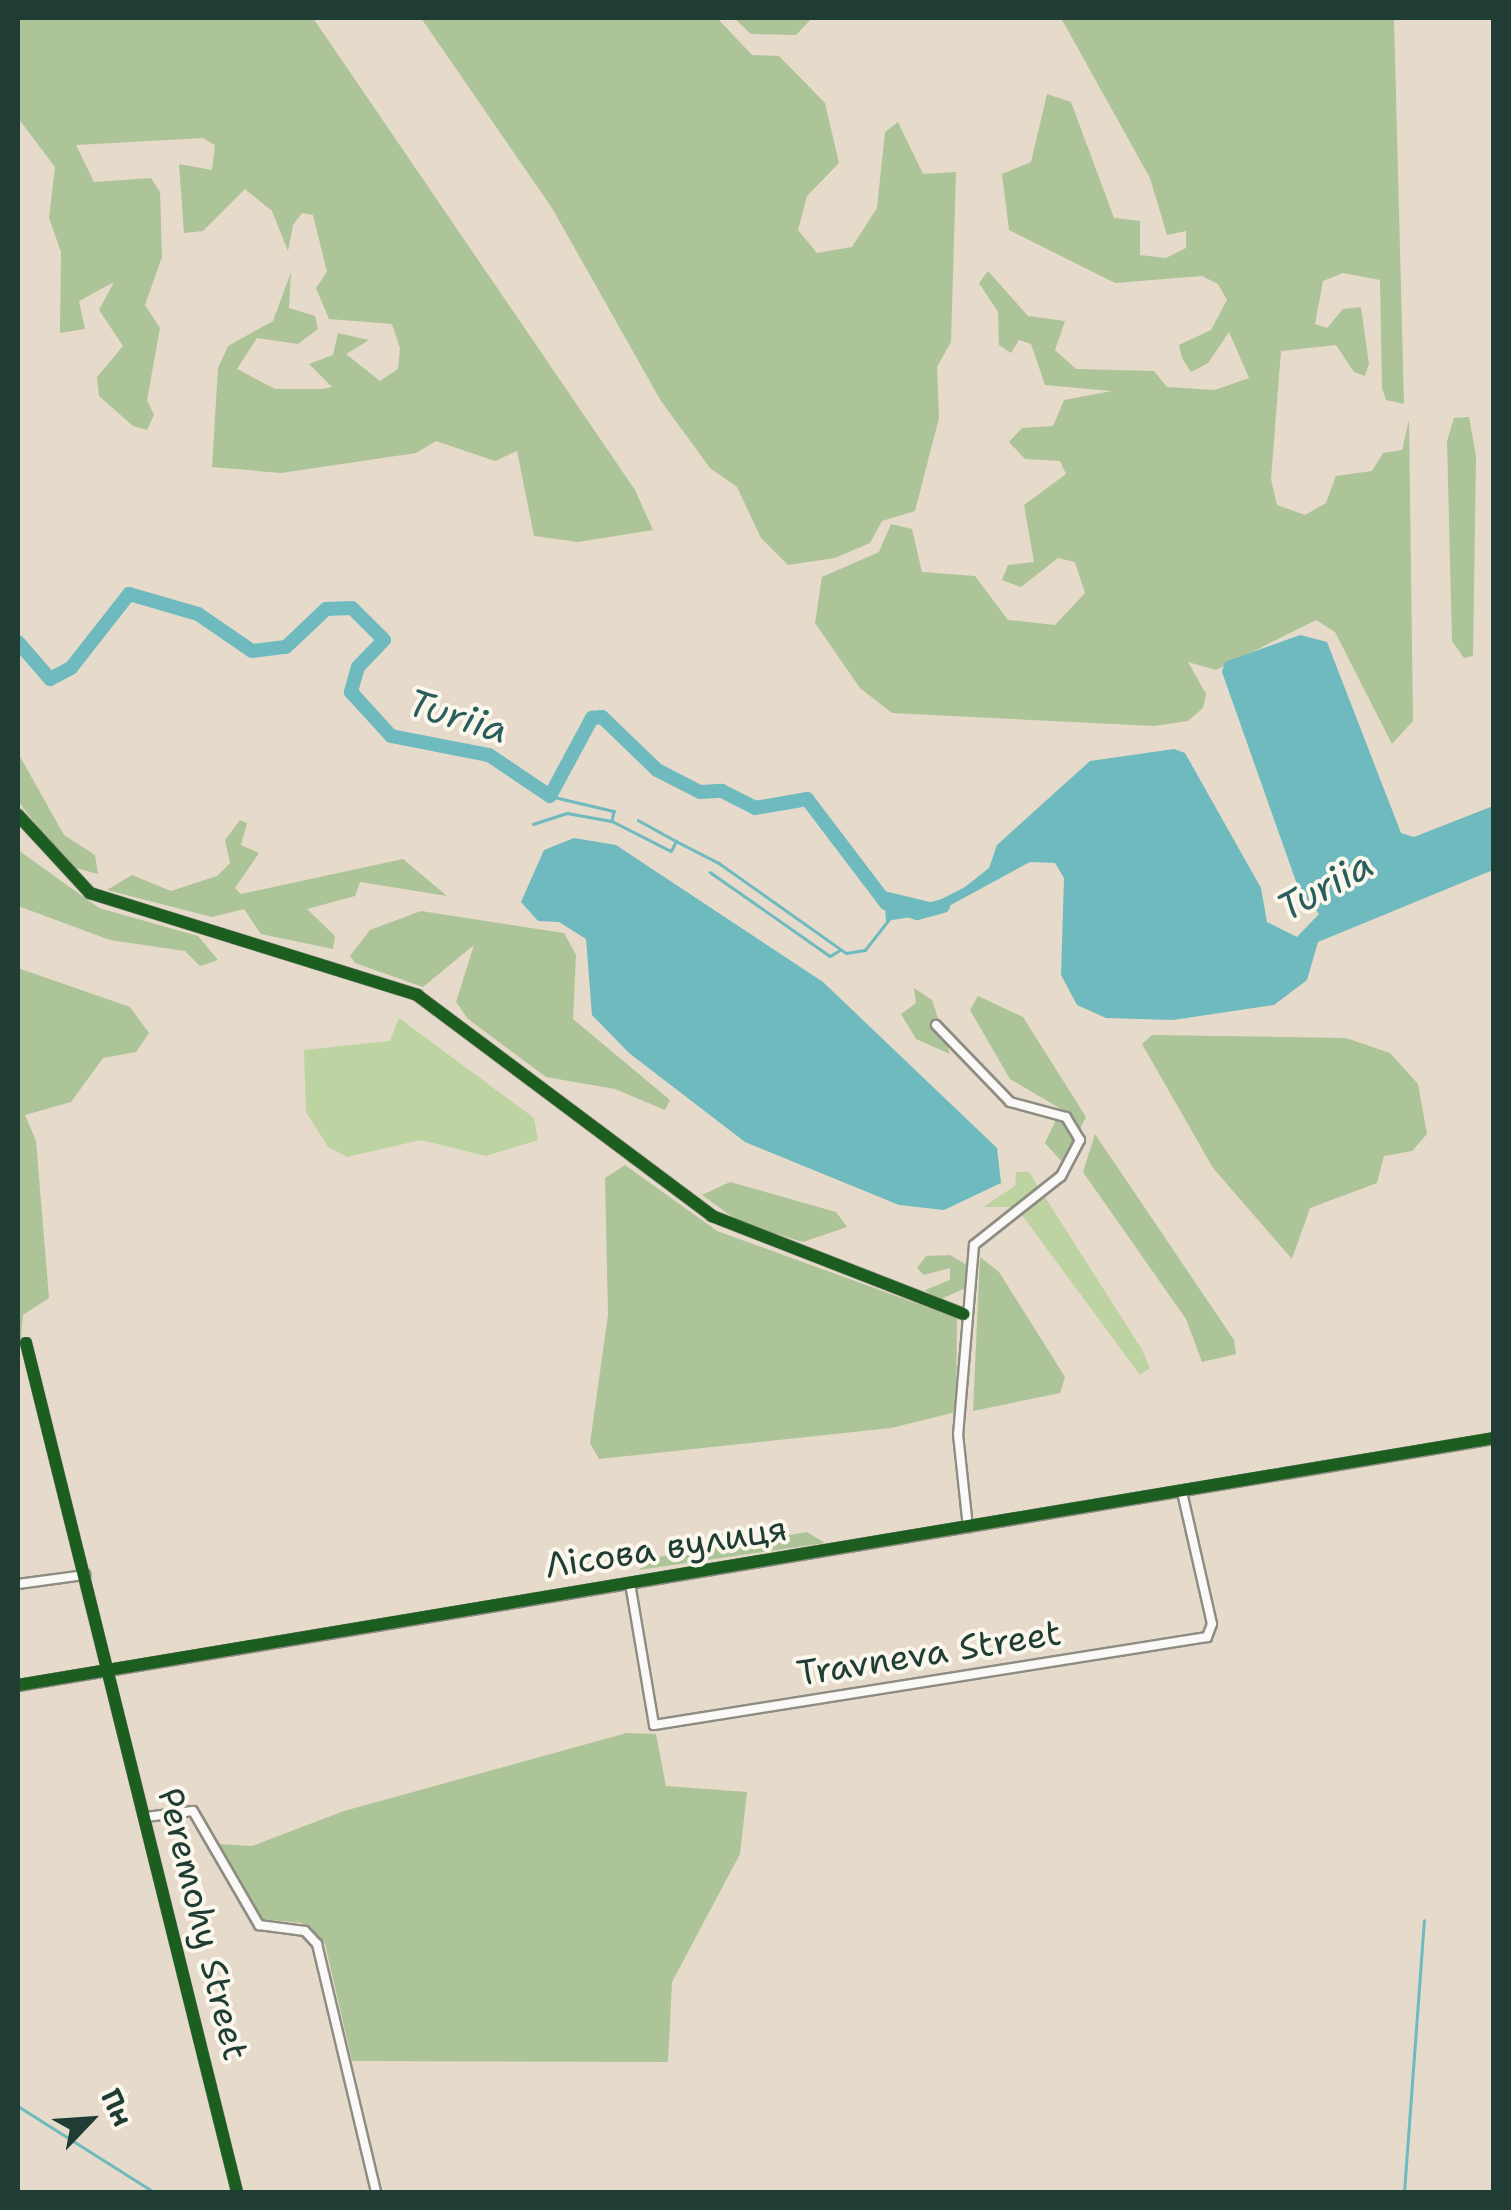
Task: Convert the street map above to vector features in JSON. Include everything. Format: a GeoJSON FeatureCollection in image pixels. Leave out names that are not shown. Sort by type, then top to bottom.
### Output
{"type":"FeatureCollection","features":[{"type":"Feature","properties":{"kind":"street"},"geometry":{"type":"LineString","coordinates":[[18,816],[90,893],[417,994],[712,1216],[964,1314]]}},
{"type":"Feature","properties":{"kind":"street"},"geometry":{"type":"LineString","coordinates":[[936,1025],[1010,1102],[1066,1117],[1080,1140],[1062,1176],[980,1236],[964,1314],[958,1434],[968,1527]]}},
{"type":"Feature","properties":{"kind":"street","name":"Peremohy Street"},"geometry":{"type":"LineString","coordinates":[[26,1343],[237,2192]]}},
{"type":"Feature","properties":{"kind":"street","name":"Лісова вулиця"},"geometry":{"type":"LineString","coordinates":[[18,1685],[1494,1438]]}},
{"type":"Feature","properties":{"kind":"street","name":"Travneva Street"},"geometry":{"type":"LineString","coordinates":[[630,1583],[654,1725],[1207,1637],[1212,1624],[1182,1492]]}},
{"type":"Feature","properties":{"kind":"street"},"geometry":{"type":"LineString","coordinates":[[18,1584],[85,1575]]}},
{"type":"Feature","properties":{"kind":"street"},"geometry":{"type":"LineString","coordinates":[[146,1817],[193,1811],[260,1925],[305,1931],[317,1944],[376,2192]]}},
{"type":"Feature","properties":{"kind":"green space"},"geometry":{"type":"Polygon","coordinates":[[[18,18],[313,18],[635,490],[653,530],[578,542],[534,536],[517,451],[495,461],[436,441],[416,453],[281,473],[212,467],[218,368],[228,346],[273,321],[291,272],[289,308],[315,316],[318,329],[298,344],[257,338],[237,369],[275,389],[322,389],[332,387],[309,364],[333,355],[338,333],[369,340],[346,354],[380,381],[398,369],[400,348],[392,324],[329,319],[316,288],[327,272],[313,215],[302,213],[293,225],[288,251],[272,211],[245,189],[203,231],[184,233],[179,164],[212,170],[215,145],[203,138],[76,145],[94,182],[151,178],[160,192],[162,257],[145,305],[160,328],[147,400],[154,415],[147,430],[133,426],[99,396],[97,377],[123,346],[99,310],[114,282],[79,301],[85,329],[60,333],[61,252],[49,218],[55,167],[18,118],[18,18]]]}},
{"type":"Feature","properties":{"kind":"green space"},"geometry":{"type":"Polygon","coordinates":[[[421,18],[717,18],[752,55],[779,56],[825,103],[839,163],[807,196],[798,230],[817,253],[852,247],[877,208],[885,132],[898,122],[923,174],[956,172],[951,342],[937,367],[939,418],[915,511],[882,521],[870,543],[835,558],[788,565],[761,538],[737,487],[710,468],[661,401],[552,208],[421,18]]]}},
{"type":"Feature","properties":{"kind":"green space"},"geometry":{"type":"Polygon","coordinates":[[[734,18],[812,18],[796,35],[751,34],[734,18]]]}},
{"type":"Feature","properties":{"kind":"green space"},"geometry":{"type":"Polygon","coordinates":[[[1061,18],[1394,18],[1404,404],[1386,400],[1382,388],[1380,280],[1343,273],[1323,281],[1315,324],[1327,328],[1343,309],[1361,307],[1369,364],[1365,376],[1354,372],[1336,345],[1281,351],[1271,479],[1277,505],[1305,515],[1326,503],[1336,476],[1372,471],[1383,453],[1402,450],[1409,420],[1413,721],[1392,744],[1335,632],[1316,620],[1216,670],[1188,662],[1206,694],[1203,708],[1188,721],[1154,726],[892,713],[860,688],[815,623],[822,577],[879,552],[891,524],[912,529],[922,572],[975,576],[1008,620],[1055,625],[1085,593],[1075,562],[1058,558],[1021,587],[1002,580],[1008,565],[1034,562],[1024,505],[1066,474],[1060,461],[1025,459],[1009,442],[1022,428],[1053,426],[1064,400],[1112,391],[1045,385],[1031,344],[1019,340],[1011,353],[999,345],[998,312],[979,283],[988,271],[1028,316],[1065,321],[1055,350],[1076,369],[1154,371],[1167,387],[1215,390],[1249,378],[1229,332],[1208,363],[1191,372],[1182,358],[1179,345],[1211,330],[1227,300],[1218,284],[1202,276],[1115,283],[1009,230],[1002,174],[1031,162],[1047,94],[1071,102],[1114,218],[1140,221],[1140,255],[1166,258],[1186,248],[1186,231],[1167,235],[1150,178],[1061,18]]]}},
{"type":"Feature","properties":{"kind":"green space"},"geometry":{"type":"Polygon","coordinates":[[[1469,417],[1476,456],[1473,656],[1464,658],[1452,641],[1447,441],[1454,418],[1469,417]]]}},
{"type":"Feature","properties":{"kind":"green space"},"geometry":{"type":"Polygon","coordinates":[[[18,753],[64,835],[95,855],[98,874],[68,866],[18,801],[18,753]]]}},
{"type":"Feature","properties":{"kind":"green space"},"geometry":{"type":"Polygon","coordinates":[[[240,820],[247,823],[241,845],[259,853],[235,888],[241,894],[403,859],[447,896],[360,882],[355,896],[307,909],[335,936],[333,949],[261,934],[244,909],[212,917],[107,890],[132,875],[171,891],[217,876],[230,863],[225,840],[240,820]]]}},
{"type":"Feature","properties":{"kind":"green space"},"geometry":{"type":"Polygon","coordinates":[[[18,850],[99,908],[198,936],[218,960],[200,966],[185,951],[110,940],[18,906],[18,850]]]}},
{"type":"Feature","properties":{"kind":"green space"},"geometry":{"type":"Polygon","coordinates":[[[421,911],[564,933],[576,955],[573,1019],[670,1100],[665,1110],[615,1089],[546,1077],[468,1019],[456,1002],[474,945],[423,987],[355,963],[350,956],[370,930],[421,911]]]}},
{"type":"Feature","properties":{"kind":"green space"},"geometry":{"type":"Polygon","coordinates":[[[18,968],[130,1007],[149,1033],[136,1052],[103,1058],[71,1102],[25,1115],[36,1141],[49,1298],[23,1315],[20,1350],[18,968]]]}},
{"type":"Feature","properties":{"kind":"green space"},"geometry":{"type":"Polygon","coordinates":[[[914,988],[932,1000],[950,1054],[916,1039],[901,1014],[916,1003],[914,988]]]}},
{"type":"Feature","properties":{"kind":"green space"},"geometry":{"type":"Polygon","coordinates":[[[978,996],[1023,1017],[1086,1117],[1063,1163],[1045,1143],[1061,1109],[1010,1079],[970,1010],[978,996]]]}},
{"type":"Feature","properties":{"kind":"green space"},"geometry":{"type":"Polygon","coordinates":[[[399,1018],[534,1118],[538,1140],[486,1156],[421,1140],[347,1157],[328,1147],[306,1112],[304,1050],[390,1041],[399,1018]]]}},
{"type":"Feature","properties":{"kind":"green space"},"geometry":{"type":"Polygon","coordinates":[[[1152,1035],[1346,1038],[1390,1053],[1418,1084],[1427,1134],[1412,1151],[1384,1156],[1377,1183],[1310,1208],[1292,1259],[1213,1168],[1142,1044],[1152,1035]]]}},
{"type":"Feature","properties":{"kind":"green space"},"geometry":{"type":"Polygon","coordinates":[[[1095,1134],[1234,1340],[1236,1354],[1202,1362],[1186,1319],[1083,1172],[1095,1134]]]}},
{"type":"Feature","properties":{"kind":"green space"},"geometry":{"type":"Polygon","coordinates":[[[625,1165],[717,1231],[957,1318],[956,1412],[891,1428],[599,1459],[590,1443],[608,1315],[605,1178],[625,1165]]]}},
{"type":"Feature","properties":{"kind":"green space"},"geometry":{"type":"Polygon","coordinates":[[[1016,1172],[1029,1172],[1141,1348],[1150,1368],[1140,1375],[1016,1207],[983,1207],[1015,1186],[1016,1172]]]}},
{"type":"Feature","properties":{"kind":"green space"},"geometry":{"type":"Polygon","coordinates":[[[730,1182],[836,1212],[847,1227],[803,1242],[741,1223],[702,1195],[730,1182]]]}},
{"type":"Feature","properties":{"kind":"green space"},"geometry":{"type":"Polygon","coordinates":[[[950,1255],[967,1265],[970,1286],[939,1300],[925,1290],[950,1280],[950,1268],[924,1275],[917,1268],[926,1256],[950,1255]]]}},
{"type":"Feature","properties":{"kind":"green space"},"geometry":{"type":"Polygon","coordinates":[[[980,1257],[999,1272],[1065,1377],[1060,1393],[973,1411],[980,1257]]]}},
{"type":"Feature","properties":{"kind":"green space"},"geometry":{"type":"Polygon","coordinates":[[[807,1532],[825,1543],[639,1570],[652,1558],[807,1532]]]}},
{"type":"Feature","properties":{"kind":"green space"},"geometry":{"type":"Polygon","coordinates":[[[627,1733],[656,1734],[666,1786],[747,1792],[740,1854],[672,1982],[668,2062],[352,2061],[325,1944],[302,1923],[260,1919],[219,1844],[252,1846],[344,1811],[627,1733]]]}},
{"type":"Feature","properties":{"kind":"water"},"geometry":{"type":"Polygon","coordinates":[[[1300,635],[1327,642],[1401,833],[1414,837],[1493,806],[1493,870],[1318,942],[1307,980],[1274,1005],[1173,1020],[1106,1018],[1077,1005],[1061,975],[1064,878],[1055,863],[1030,862],[936,913],[886,921],[884,891],[934,903],[965,887],[989,868],[997,845],[1090,761],[1174,749],[1185,753],[1261,888],[1267,922],[1297,937],[1319,914],[1299,890],[1222,672],[1225,662],[1300,635]]]}},
{"type":"Feature","properties":{"kind":"water"},"geometry":{"type":"Polygon","coordinates":[[[574,838],[616,845],[823,982],[997,1148],[1001,1183],[944,1210],[899,1205],[745,1142],[629,1053],[592,1015],[586,939],[559,922],[538,921],[521,902],[544,850],[574,838]]]}},
{"type":"Feature","properties":{"kind":"waterway","name":"Turiia"},"geometry":{"type":"LineString","coordinates":[[18,642],[50,679],[71,668],[129,594],[198,614],[252,651],[286,647],[326,609],[352,608],[384,640],[358,667],[351,692],[391,736],[489,755],[550,796],[592,718],[602,717],[657,770],[700,792],[722,791],[755,808],[807,799],[886,903],[917,913],[943,906]]}},
{"type":"Feature","properties":{"kind":"waterway"},"geometry":{"type":"LineString","coordinates":[[550,796],[614,811],[612,821],[671,851],[676,841],[719,863],[846,953],[865,950],[889,919]]}},
{"type":"Feature","properties":{"kind":"waterway"},"geometry":{"type":"LineString","coordinates":[[533,824],[567,813],[612,821]]}},
{"type":"Feature","properties":{"kind":"waterway"},"geometry":{"type":"LineString","coordinates":[[638,820],[676,841]]}},
{"type":"Feature","properties":{"kind":"waterway"},"geometry":{"type":"LineString","coordinates":[[710,872],[830,956],[840,950]]}},
{"type":"Feature","properties":{"kind":"waterway"},"geometry":{"type":"LineString","coordinates":[[1404,2192],[1424,1921]]}},
{"type":"Feature","properties":{"kind":"waterway"},"geometry":{"type":"LineString","coordinates":[[18,2106],[154,2192]]}},
{"type":"Feature","properties":{"kind":"cycle path"},"geometry":{"type":"LineString","coordinates":[[18,815],[90,893],[417,995],[712,1216],[964,1314]]}},
{"type":"Feature","properties":{"kind":"cycle path"},"geometry":{"type":"LineString","coordinates":[[26,1343],[237,2192]]}},
{"type":"Feature","properties":{"kind":"cycle path"},"geometry":{"type":"LineString","coordinates":[[18,1685],[1494,1438]]}}]}
